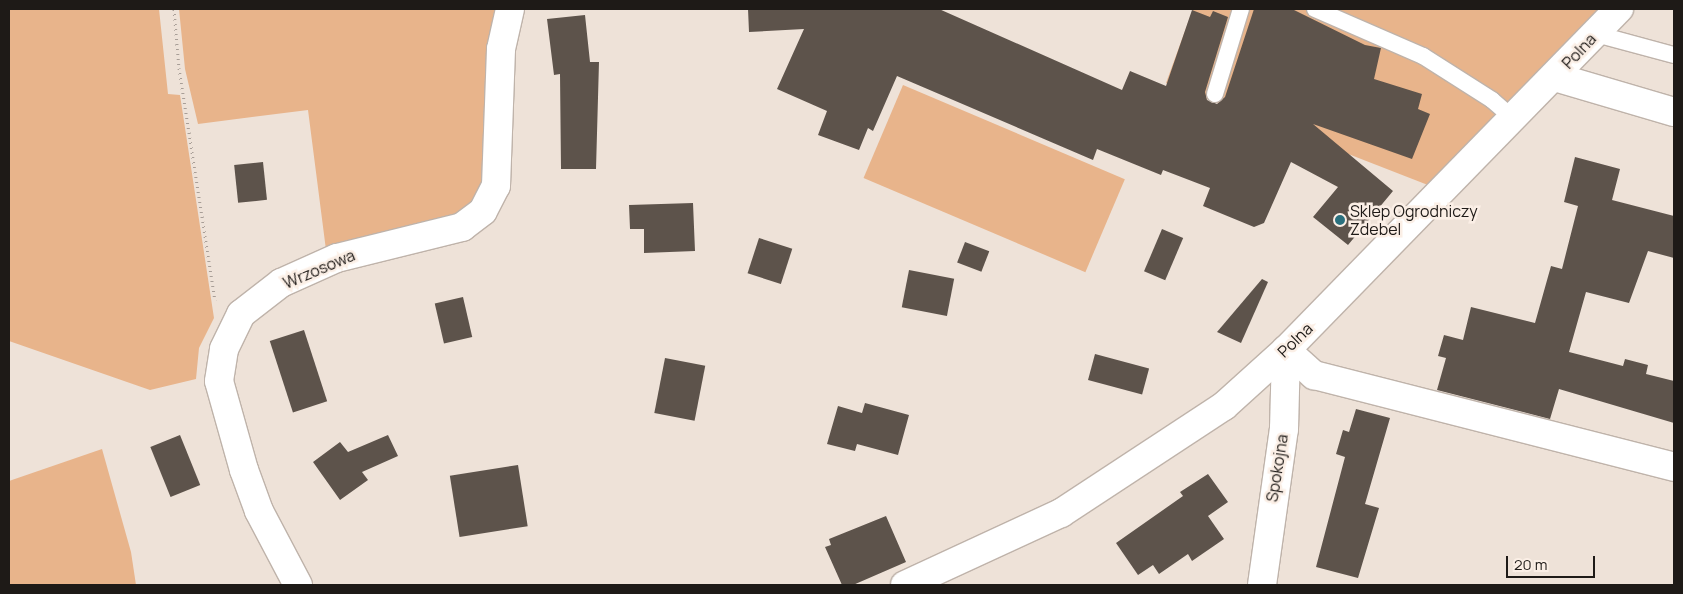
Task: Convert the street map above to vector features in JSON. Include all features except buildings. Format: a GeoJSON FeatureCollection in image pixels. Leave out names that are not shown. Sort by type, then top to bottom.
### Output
{"type":"FeatureCollection","features":[{"type":"Feature","properties":{"kind":"street","name":"Wrzosowa"},"geometry":{"type":"LineString","coordinates":[[298,585],[259,510],[236,445],[219,381],[224,349],[241,314],[281,283],[336,258],[462,227],[483,211],[496,186],[501,48],[510,9]]}},
{"type":"Feature","properties":{"kind":"street","name":"Polna"},"geometry":{"type":"LineString","coordinates":[[905,585],[1061,513],[1224,406],[1286,350],[1514,119],[1619,9]]}},
{"type":"Feature","properties":{"kind":"street"},"geometry":{"type":"LineString","coordinates":[[1555,77],[1674,112]]}},
{"type":"Feature","properties":{"kind":"street"},"geometry":{"type":"LineString","coordinates":[[1286,350],[1314,374],[1674,467]]}},
{"type":"Feature","properties":{"kind":"street","name":"Spokojna"},"geometry":{"type":"LineString","coordinates":[[1262,585],[1284,429],[1286,350]]}},
{"type":"Feature","properties":{"kind":"lane"},"geometry":{"type":"LineString","coordinates":[[1215,94],[1241,9]]}},
{"type":"Feature","properties":{"kind":"lane"},"geometry":{"type":"LineString","coordinates":[[1315,9],[1423,56],[1492,100],[1514,119]]}},
{"type":"Feature","properties":{"kind":"lane"},"geometry":{"type":"LineString","coordinates":[[1596,34],[1674,55]]}},
{"type":"Feature","properties":{"kind":"path"},"geometry":{"type":"LineString","coordinates":[[174,9],[179,68],[216,304]]}},
{"type":"Feature","properties":{"kind":"shaded area"},"geometry":{"type":"Polygon","coordinates":[[[9,9],[159,9],[168,94],[180,95],[214,318],[199,348],[196,379],[150,390],[9,341],[9,9]]]}},
{"type":"Feature","properties":{"kind":"shaded area"},"geometry":{"type":"Polygon","coordinates":[[[179,9],[500,9],[490,178],[481,195],[457,215],[326,250],[308,110],[198,124],[185,69],[179,9]]]}},
{"type":"Feature","properties":{"kind":"shaded area"},"geometry":{"type":"Polygon","coordinates":[[[1193,9],[1604,9],[1433,187],[1166,83],[1193,9]]]}},
{"type":"Feature","properties":{"kind":"shaded area"},"geometry":{"type":"Polygon","coordinates":[[[903,85],[1125,179],[1085,272],[864,178],[903,85]]]}},
{"type":"Feature","properties":{"kind":"shaded area"},"geometry":{"type":"Polygon","coordinates":[[[102,449],[131,552],[136,585],[9,585],[9,481],[102,449]]]}},
{"type":"Feature","properties":{"kind":"place","name":"Sklep Ogrodniczy Zdebel"},"geometry":{"type":"Point","coordinates":[1340,220]}}]}
